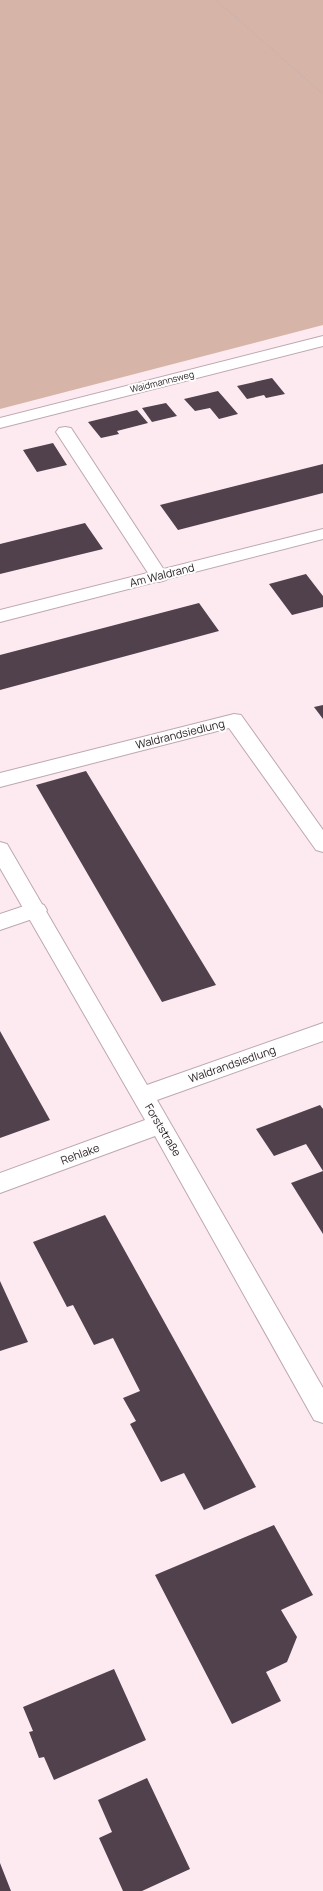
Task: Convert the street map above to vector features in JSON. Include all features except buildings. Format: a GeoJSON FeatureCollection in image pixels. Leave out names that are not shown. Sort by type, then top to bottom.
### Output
{"type":"FeatureCollection","features":[{"type":"Feature","properties":{"kind":"street","name":"Waidmannsweg"},"geometry":{"type":"LineString","coordinates":[[0,423],[323,341]]}},
{"type":"Feature","properties":{"kind":"street"},"geometry":{"type":"LineString","coordinates":[[65,432],[160,576]]}},
{"type":"Feature","properties":{"kind":"street","name":"Am Waldrand"},"geometry":{"type":"LineString","coordinates":[[0,616],[323,534]]}},
{"type":"Feature","properties":{"kind":"street","name":"Waldrandsiedlung"},"geometry":{"type":"LineString","coordinates":[[0,780],[234,720],[323,845]]}},
{"type":"Feature","properties":{"kind":"street","name":"Forststraße"},"geometry":{"type":"LineString","coordinates":[[0,849],[142,1096],[160,1124],[323,1412]]}},
{"type":"Feature","properties":{"kind":"street"},"geometry":{"type":"LineString","coordinates":[[0,922],[36,910]]}},
{"type":"Feature","properties":{"kind":"street","name":"Waldrandsiedlung"},"geometry":{"type":"LineString","coordinates":[[142,1096],[323,1032]]}},
{"type":"Feature","properties":{"kind":"street","name":"Rehlake"},"geometry":{"type":"LineString","coordinates":[[0,1183],[160,1124]]}},
{"type":"Feature","properties":{"kind":"path"},"geometry":{"type":"LineString","coordinates":[[216,0],[323,94]]}},
{"type":"Feature","properties":{"kind":"shaded area"},"geometry":{"type":"Polygon","coordinates":[[[0,0],[323,0],[323,325],[0,409],[0,0]]]}}]}
